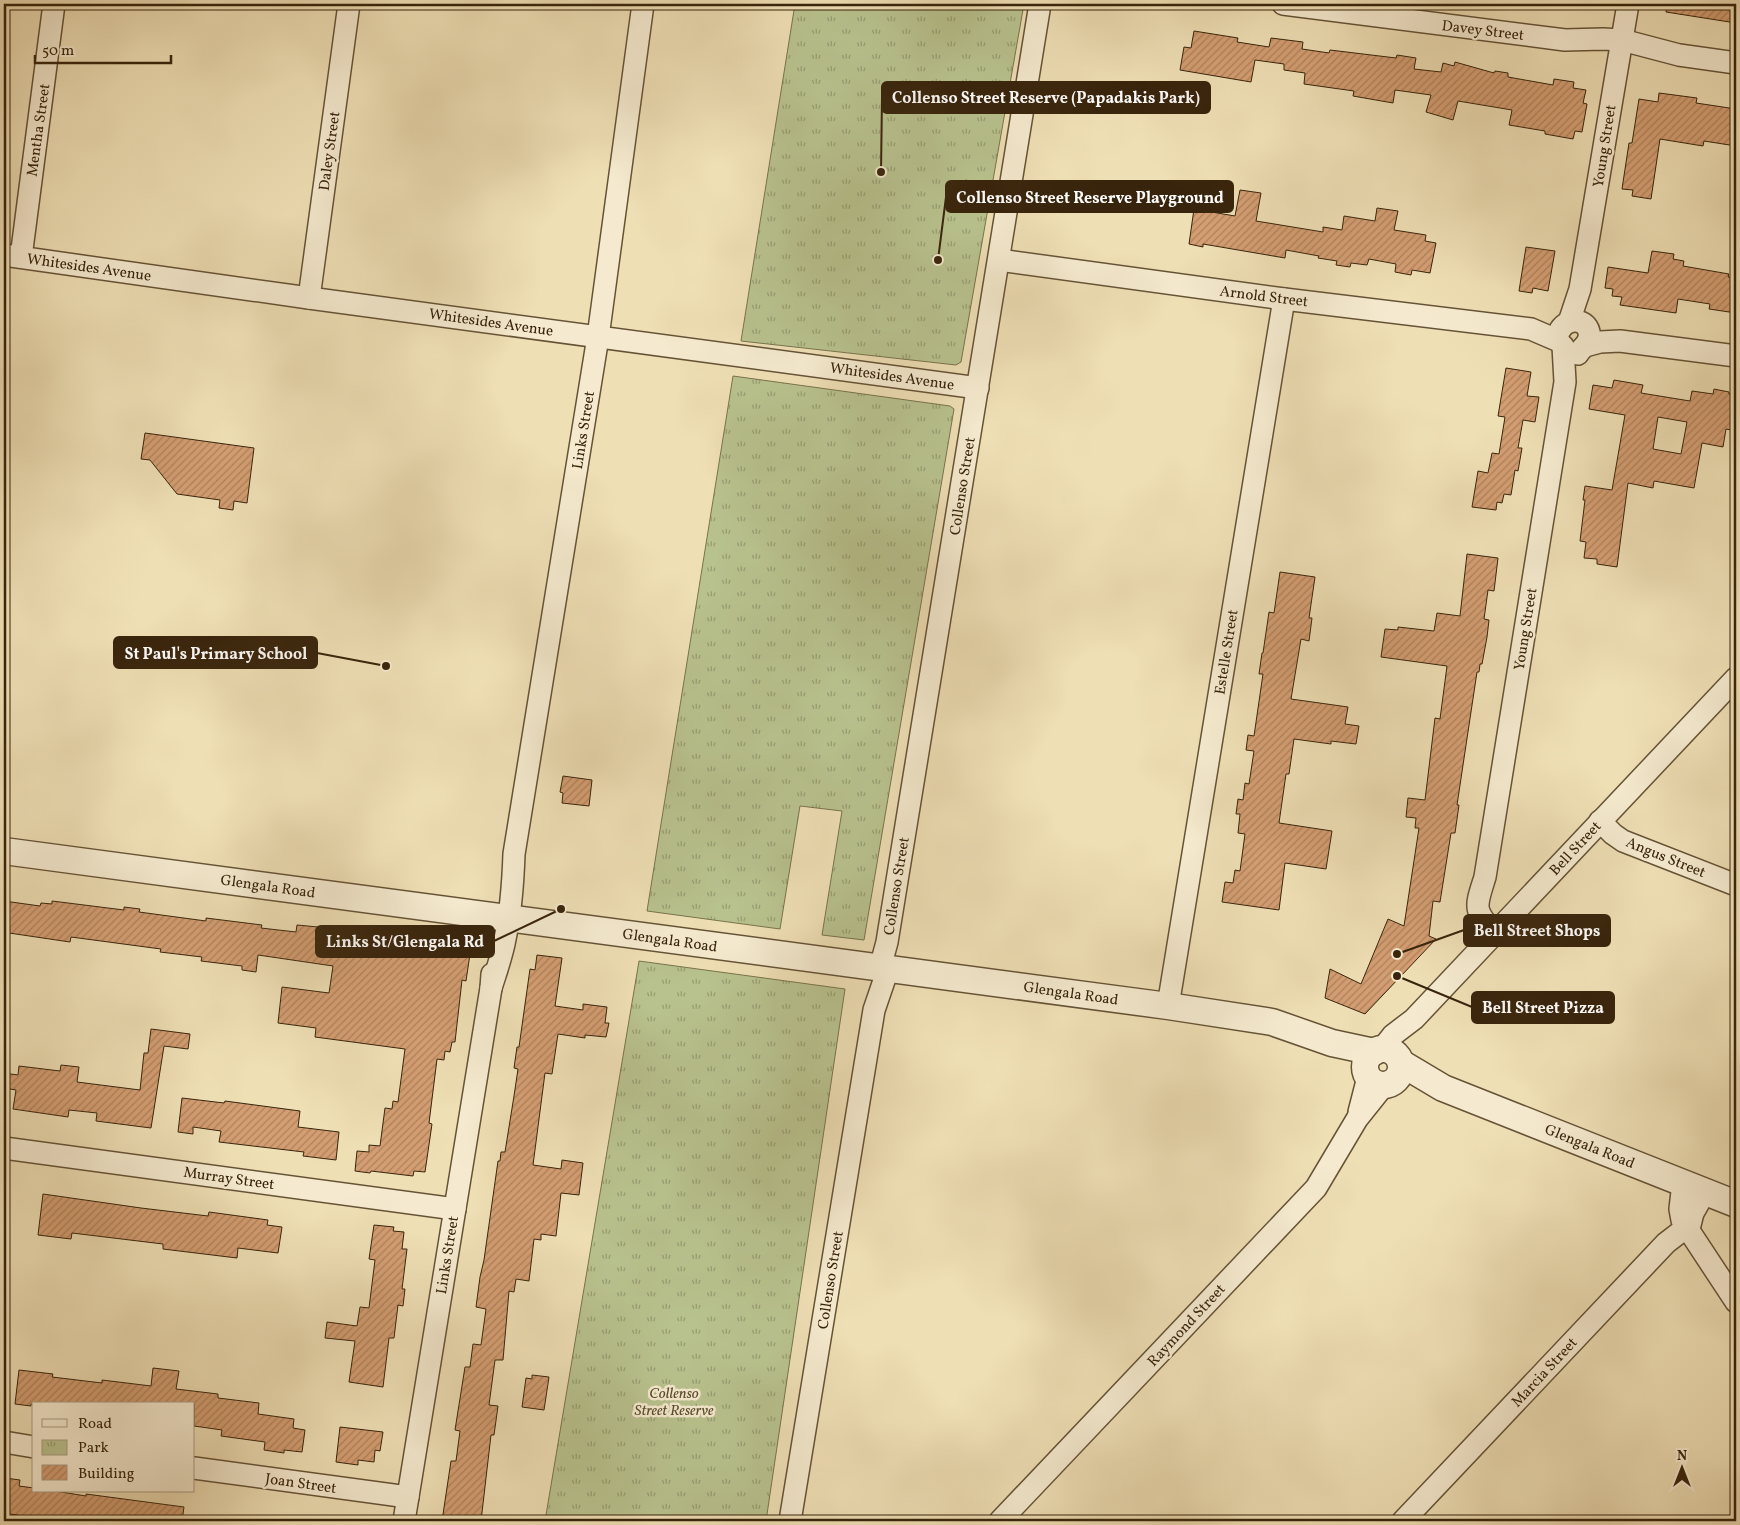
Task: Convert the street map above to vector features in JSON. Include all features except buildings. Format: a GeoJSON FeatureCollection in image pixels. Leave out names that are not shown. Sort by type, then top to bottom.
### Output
{"type":"FeatureCollection","features":[{"type":"Feature","properties":{"kind":"street","name":"Mentha Street"},"geometry":{"type":"LineString","coordinates":[[12,256],[54,4]]}},
{"type":"Feature","properties":{"kind":"street","name":"Daley Street"},"geometry":{"type":"LineString","coordinates":[[309,298],[349,4]]}},
{"type":"Feature","properties":{"kind":"street","name":"Links Street"},"geometry":{"type":"LineString","coordinates":[[404,1521],[491,988],[493,938],[503,917],[501,894],[514,854],[598,337],[643,4]]}},
{"type":"Feature","properties":{"kind":"street","name":"Collenso Street"},"geometry":{"type":"LineString","coordinates":[[790,1521],[881,968],[889,932],[1040,4]]}},
{"type":"Feature","properties":{"kind":"street","name":"Davey Street"},"geometry":{"type":"LineString","coordinates":[[1283,4],[1621,48],[1644,57],[1679,55],[1736,63]]}},
{"type":"Feature","properties":{"kind":"street","name":"Young Street"},"geometry":{"type":"LineString","coordinates":[[1502,926],[1490,904],[1484,877],[1628,4]]}},
{"type":"Feature","properties":{"kind":"street","name":"Whitesides Avenue"},"geometry":{"type":"LineString","coordinates":[[12,256],[978,388]]}},
{"type":"Feature","properties":{"kind":"street","name":"Arnold Street"},"geometry":{"type":"LineString","coordinates":[[999,260],[1284,299],[1530,329],[1600,342],[1620,341],[1736,356]]}},
{"type":"Feature","properties":{"kind":"street","name":"Estelle Street"},"geometry":{"type":"LineString","coordinates":[[1168,1006],[1284,299]]}},
{"type":"Feature","properties":{"kind":"street","name":"Bell Street"},"geometry":{"type":"LineString","coordinates":[[1383,1066],[1393,1035],[1414,1019],[1736,678]]}},
{"type":"Feature","properties":{"kind":"street","name":"Angus Street"},"geometry":{"type":"LineString","coordinates":[[1600,821],[1623,841],[1736,886]]}},
{"type":"Feature","properties":{"kind":"street","name":"Glengala Road"},"geometry":{"type":"LineString","coordinates":[[4,851],[1168,1006],[1272,1022],[1332,1043],[1383,1066],[1736,1204]]}},
{"type":"Feature","properties":{"kind":"street","name":"Raymond Street"},"geometry":{"type":"LineString","coordinates":[[1000,1521],[1316,1188],[1357,1119],[1383,1066]]}},
{"type":"Feature","properties":{"kind":"street","name":"Murray Street"},"geometry":{"type":"LineString","coordinates":[[4,1148],[455,1208]]}},
{"type":"Feature","properties":{"kind":"street"},"geometry":{"type":"LineString","coordinates":[[1694,1187],[1680,1208],[1682,1220],[1736,1302]]}},
{"type":"Feature","properties":{"kind":"street","name":"Marcia Street"},"geometry":{"type":"LineString","coordinates":[[1403,1521],[1666,1243],[1679,1233],[1689,1229]]}},
{"type":"Feature","properties":{"kind":"street"},"geometry":{"type":"LineString","coordinates":[[4,1442],[32,1446]]}},
{"type":"Feature","properties":{"kind":"street","name":"Joan Street"},"geometry":{"type":"LineString","coordinates":[[195,1468],[408,1497]]}},
{"type":"Feature","properties":{"kind":"green space"},"geometry":{"type":"Polygon","coordinates":[[[795,4],[1024,4],[961,362],[956,365],[741,341],[795,4]]]}},
{"type":"Feature","properties":{"kind":"green space"},"geometry":{"type":"Polygon","coordinates":[[[733,376],[950,406],[954,409],[864,940],[822,935],[842,811],[800,806],[780,929],[647,911],[733,376]]]}},
{"type":"Feature","properties":{"kind":"green space","name":"Collenso Street Reserve"},"geometry":{"type":"Polygon","coordinates":[[[639,961],[845,989],[766,1521],[545,1521],[639,961]]]}},
{"type":"Feature","properties":{"kind":"place","name":"Collenso Street Reserve (Papadakis Park)"},"geometry":{"type":"Point","coordinates":[881,172]}},
{"type":"Feature","properties":{"kind":"place","name":"Collenso Street Reserve Playground"},"geometry":{"type":"Point","coordinates":[938,260]}},
{"type":"Feature","properties":{"kind":"place","name":"St Paul's Primary School"},"geometry":{"type":"Point","coordinates":[386,666]}},
{"type":"Feature","properties":{"kind":"place","name":"Links St/Glengala Rd"},"geometry":{"type":"Point","coordinates":[561,909]}},
{"type":"Feature","properties":{"kind":"place","name":"Bell Street Shops"},"geometry":{"type":"Point","coordinates":[1397,954]}},
{"type":"Feature","properties":{"kind":"place","name":"Bell Street Pizza"},"geometry":{"type":"Point","coordinates":[1397,976]}}]}
